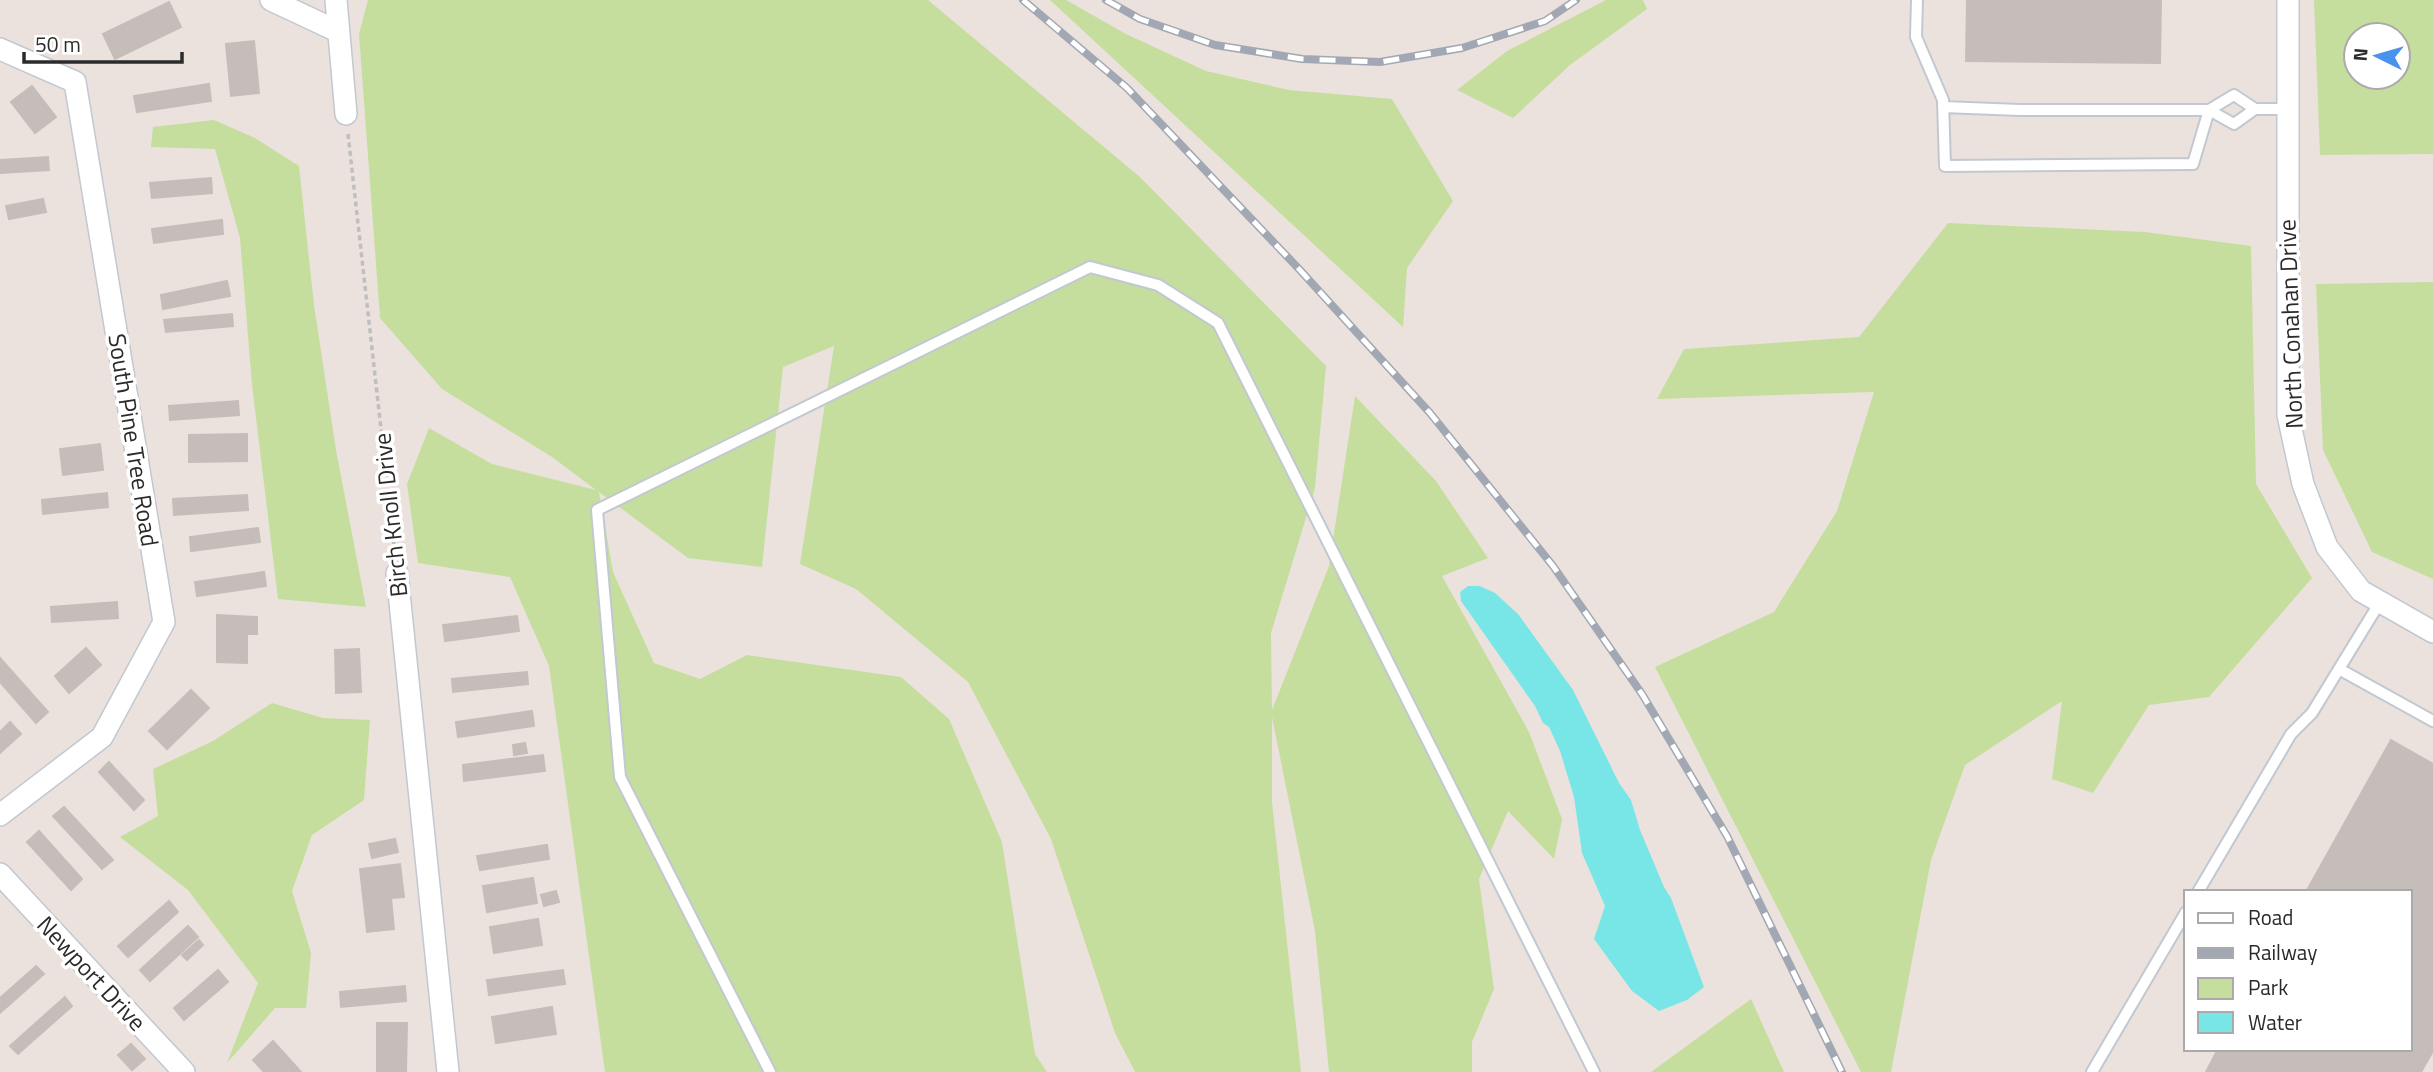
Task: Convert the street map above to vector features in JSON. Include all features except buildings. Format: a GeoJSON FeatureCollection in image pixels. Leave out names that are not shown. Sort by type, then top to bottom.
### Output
{"type":"FeatureCollection","features":[{"type":"Feature","properties":{"kind":"street"},"geometry":{"type":"LineString","coordinates":[[271,0],[337,31]]}},
{"type":"Feature","properties":{"kind":"street"},"geometry":{"type":"LineString","coordinates":[[335,0],[346,114]]}},
{"type":"Feature","properties":{"kind":"street","name":"North Conahan Drive"},"geometry":{"type":"LineString","coordinates":[[2288,0],[2288,415],[2302,484],[2327,547],[2361,591],[2433,632]]}},
{"type":"Feature","properties":{"kind":"street","name":"South Pine Tree Road"},"geometry":{"type":"LineString","coordinates":[[0,49],[75,82],[164,622],[102,737],[0,815]]}},
{"type":"Feature","properties":{"kind":"street","name":"Birch Knoll Drive"},"geometry":{"type":"LineString","coordinates":[[397,573],[448,1072]]}},
{"type":"Feature","properties":{"kind":"street","name":"Newport Drive"},"geometry":{"type":"LineString","coordinates":[[0,874],[184,1072]]}},
{"type":"Feature","properties":{"kind":"lane"},"geometry":{"type":"LineString","coordinates":[[1917,0],[1916,37],[1943,100],[1945,166],[2193,164],[2208,110],[2234,95],[2255,109],[2288,109]]}},
{"type":"Feature","properties":{"kind":"lane"},"geometry":{"type":"LineString","coordinates":[[1943,107],[2020,110],[2208,110],[2234,124],[2255,109]]}},
{"type":"Feature","properties":{"kind":"lane"},"geometry":{"type":"LineString","coordinates":[[770,1072],[620,777],[597,510],[1090,267],[1158,285],[1219,323],[1594,1072]]}},
{"type":"Feature","properties":{"kind":"lane"},"geometry":{"type":"LineString","coordinates":[[2199,890],[2291,734],[2312,713],[2380,602]]}},
{"type":"Feature","properties":{"kind":"lane"},"geometry":{"type":"LineString","coordinates":[[2339,668],[2433,721]]}},
{"type":"Feature","properties":{"kind":"lane"},"geometry":{"type":"LineString","coordinates":[[2092,1072],[2184,915]]}},
{"type":"Feature","properties":{"kind":"path","name":"Birch Knoll Drive"},"geometry":{"type":"LineString","coordinates":[[346,114],[397,573]]}},
{"type":"Feature","properties":{"kind":"green space"},"geometry":{"type":"Polygon","coordinates":[[[368,0],[928,0],[1140,177],[1326,366],[1315,488],[1271,633],[1272,710],[1329,566],[1355,396],[1436,481],[1488,558],[1442,576],[1529,732],[1562,819],[1554,859],[1508,811],[1479,879],[1494,989],[1472,1042],[1472,1072],[1329,1072],[1315,931],[1272,717],[1272,802],[1301,1072],[1135,1072],[1115,1033],[1051,839],[968,682],[856,589],[800,564],[834,346],[783,367],[762,567],[688,558],[599,492],[613,572],[654,663],[700,679],[747,655],[901,677],[949,719],[1002,842],[1035,1054],[1047,1072],[605,1072],[549,666],[510,577],[418,563],[407,484],[429,428],[492,464],[596,490],[552,457],[442,389],[380,318],[359,34],[368,0]]]}},
{"type":"Feature","properties":{"kind":"green space"},"geometry":{"type":"Polygon","coordinates":[[[1050,0],[1066,0],[1126,34],[1206,71],[1289,90],[1392,99],[1453,201],[1407,268],[1403,327],[1050,0]]]}},
{"type":"Feature","properties":{"kind":"green space"},"geometry":{"type":"Polygon","coordinates":[[[1606,0],[1643,0],[1647,9],[1570,65],[1513,118],[1457,90],[1507,51],[1606,0]]]}},
{"type":"Feature","properties":{"kind":"green space"},"geometry":{"type":"Polygon","coordinates":[[[2314,0],[2433,0],[2433,154],[2320,155],[2314,0]]]}},
{"type":"Feature","properties":{"kind":"green space"},"geometry":{"type":"Polygon","coordinates":[[[214,120],[255,138],[299,166],[314,305],[336,450],[366,607],[278,599],[252,385],[240,238],[215,149],[151,147],[153,127],[214,120]]]}},
{"type":"Feature","properties":{"kind":"green space"},"geometry":{"type":"Polygon","coordinates":[[[1948,223],[2145,232],[2251,246],[2256,484],[2312,578],[2209,697],[2149,705],[2093,793],[2052,779],[2062,701],[1965,765],[1931,860],[1891,1072],[1861,1072],[1655,667],[1774,612],[1837,511],[1874,392],[1657,399],[1684,349],[1859,337],[1948,223]]]}},
{"type":"Feature","properties":{"kind":"green space"},"geometry":{"type":"Polygon","coordinates":[[[2433,282],[2433,579],[2372,552],[2323,450],[2316,284],[2433,282]]]}},
{"type":"Feature","properties":{"kind":"green space"},"geometry":{"type":"Polygon","coordinates":[[[272,703],[323,718],[370,720],[364,800],[312,835],[292,891],[311,953],[306,1008],[275,1008],[227,1063],[258,983],[188,890],[120,837],[158,816],[153,769],[213,741],[272,703]]]}},
{"type":"Feature","properties":{"kind":"green space"},"geometry":{"type":"Polygon","coordinates":[[[1751,999],[1784,1072],[1651,1072],[1751,999]]]}},
{"type":"Feature","properties":{"kind":"water"},"geometry":{"type":"Polygon","coordinates":[[[1468,586],[1480,586],[1495,593],[1518,614],[1573,690],[1619,783],[1631,800],[1640,830],[1671,898],[1704,987],[1687,1000],[1659,1011],[1632,991],[1594,939],[1605,906],[1582,853],[1574,797],[1560,751],[1549,727],[1543,723],[1535,706],[1461,601],[1460,592],[1468,586]]]}},
{"type":"Feature","properties":{"kind":"railway"},"geometry":{"type":"LineString","coordinates":[[1023,0],[1127,88],[1299,269],[1430,413],[1553,566],[1642,694],[1727,836],[1842,1072]]}},
{"type":"Feature","properties":{"kind":"railway"},"geometry":{"type":"LineString","coordinates":[[1106,0],[1140,19],[1215,45],[1302,59],[1380,62],[1462,48],[1545,21],[1576,0]]}}]}
